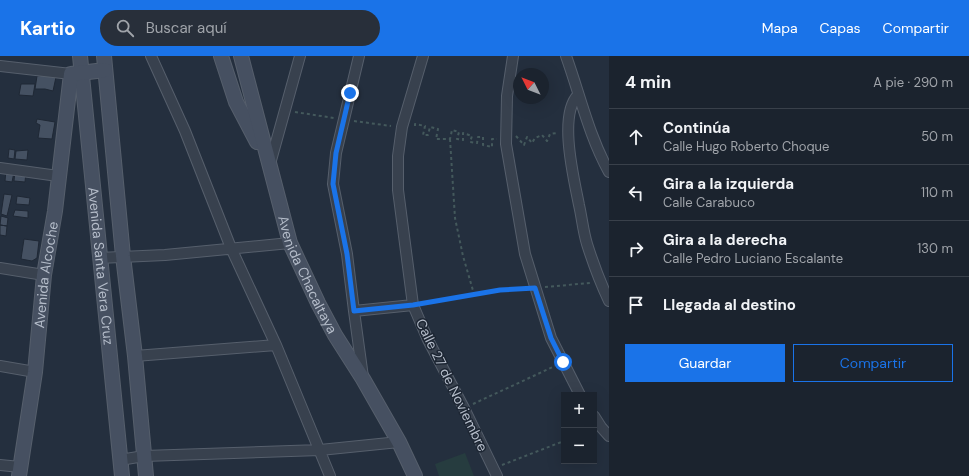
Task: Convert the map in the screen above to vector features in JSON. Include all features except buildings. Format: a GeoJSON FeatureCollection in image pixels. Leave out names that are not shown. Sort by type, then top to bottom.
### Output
{"type":"FeatureCollection","features":[{"type":"Feature","properties":{"kind":"street","name":"Avenida Santa Vera Cruz"},"geometry":{"type":"LineString","coordinates":[[80,56],[76,73],[99,258],[122,476]]}},
{"type":"Feature","properties":{"kind":"street"},"geometry":{"type":"LineString","coordinates":[[151,56],[184,131],[231,248],[276,345],[330,476]]}},
{"type":"Feature","properties":{"kind":"street"},"geometry":{"type":"LineString","coordinates":[[221,56],[236,102],[269,167]]}},
{"type":"Feature","properties":{"kind":"street","name":"Avenida Chacaltaya"},"geometry":{"type":"LineString","coordinates":[[240,56],[290,243],[335,335],[399,442],[415,476]]}},
{"type":"Feature","properties":{"kind":"street"},"geometry":{"type":"LineString","coordinates":[[269,167],[300,56]]}},
{"type":"Feature","properties":{"kind":"street"},"geometry":{"type":"LineString","coordinates":[[359,56],[336,153],[333,184],[347,254],[363,380]]}},
{"type":"Feature","properties":{"kind":"street","name":"Calle 27 de Noviembre"},"geometry":{"type":"LineString","coordinates":[[423,56],[402,127],[398,156],[398,190],[413,305],[428,340],[464,408],[495,472]]}},
{"type":"Feature","properties":{"kind":"street"},"geometry":{"type":"LineString","coordinates":[[512,56],[507,96],[505,139],[525,254],[551,338],[578,392]]}},
{"type":"Feature","properties":{"kind":"street"},"geometry":{"type":"LineString","coordinates":[[566,56],[589,127],[602,160],[609,172]]}},
{"type":"Feature","properties":{"kind":"street","name":"Avenida Santa Vera Cruz"},"geometry":{"type":"LineString","coordinates":[[105,63],[146,476]]}},
{"type":"Feature","properties":{"kind":"street"},"geometry":{"type":"LineString","coordinates":[[0,66],[76,73],[105,63]]}},
{"type":"Feature","properties":{"kind":"street","name":"Avenida Alcoche"},"geometry":{"type":"LineString","coordinates":[[20,472],[35,372],[44,274],[55,211],[58,176],[67,112],[76,73]]}},
{"type":"Feature","properties":{"kind":"street"},"geometry":{"type":"LineString","coordinates":[[578,95],[572,100],[568,130],[573,176],[587,242],[600,282],[609,301]]}},
{"type":"Feature","properties":{"kind":"street"},"geometry":{"type":"LineString","coordinates":[[0,168],[58,176]]}},
{"type":"Feature","properties":{"kind":"street"},"geometry":{"type":"LineString","coordinates":[[99,258],[165,255],[290,243]]}},
{"type":"Feature","properties":{"kind":"street"},"geometry":{"type":"LineString","coordinates":[[0,268],[44,274]]}},
{"type":"Feature","properties":{"kind":"street"},"geometry":{"type":"LineString","coordinates":[[354,311],[413,305]]}},
{"type":"Feature","properties":{"kind":"street"},"geometry":{"type":"LineString","coordinates":[[135,356],[276,345]]}},
{"type":"Feature","properties":{"kind":"street"},"geometry":{"type":"LineString","coordinates":[[0,366],[35,372]]}},
{"type":"Feature","properties":{"kind":"street"},"geometry":{"type":"LineString","coordinates":[[597,421],[609,436]]}},
{"type":"Feature","properties":{"kind":"street"},"geometry":{"type":"LineString","coordinates":[[120,460],[144,456],[320,450],[399,442]]}},
{"type":"Feature","properties":{"kind":"street"},"geometry":{"type":"LineString","coordinates":[[0,465],[20,472]]}},
{"type":"Feature","properties":{"kind":"path"},"geometry":{"type":"LineString","coordinates":[[414,128],[415,124],[426,126],[423,135],[428,135],[430,127],[438,129],[436,139],[450,139]]}},
{"type":"Feature","properties":{"kind":"path"},"geometry":{"type":"LineString","coordinates":[[474,294],[463,256],[455,218],[450,139],[452,130],[459,132],[457,139],[463,140],[463,133],[472,136],[470,142],[477,143],[478,137],[484,137],[483,145],[492,147],[492,139],[505,139],[512,147],[517,143],[516,136],[524,145],[527,137],[532,143],[535,138],[542,135],[547,141],[550,134],[568,130]]}},
{"type":"Feature","properties":{"kind":"path"},"geometry":{"type":"LineString","coordinates":[[413,305],[500,290],[600,282]]}},
{"type":"Feature","properties":{"kind":"path"},"geometry":{"type":"LineString","coordinates":[[464,408],[563,362]]}},
{"type":"Feature","properties":{"kind":"path"},"geometry":{"type":"LineString","coordinates":[[495,472],[561,442]]}},
{"type":"Feature","properties":{"kind":"green space"},"geometry":{"type":"Polygon","coordinates":[[[465,453],[474,476],[439,476],[435,464],[465,453]]]}},
{"type":"Feature","properties":{"kind":"route"},"geometry":{"type":"LineString","coordinates":[[350,93],[336,153],[333,184],[347,254],[354,311],[413,305],[500,290],[535,288],[551,338],[563,362]]}}]}
